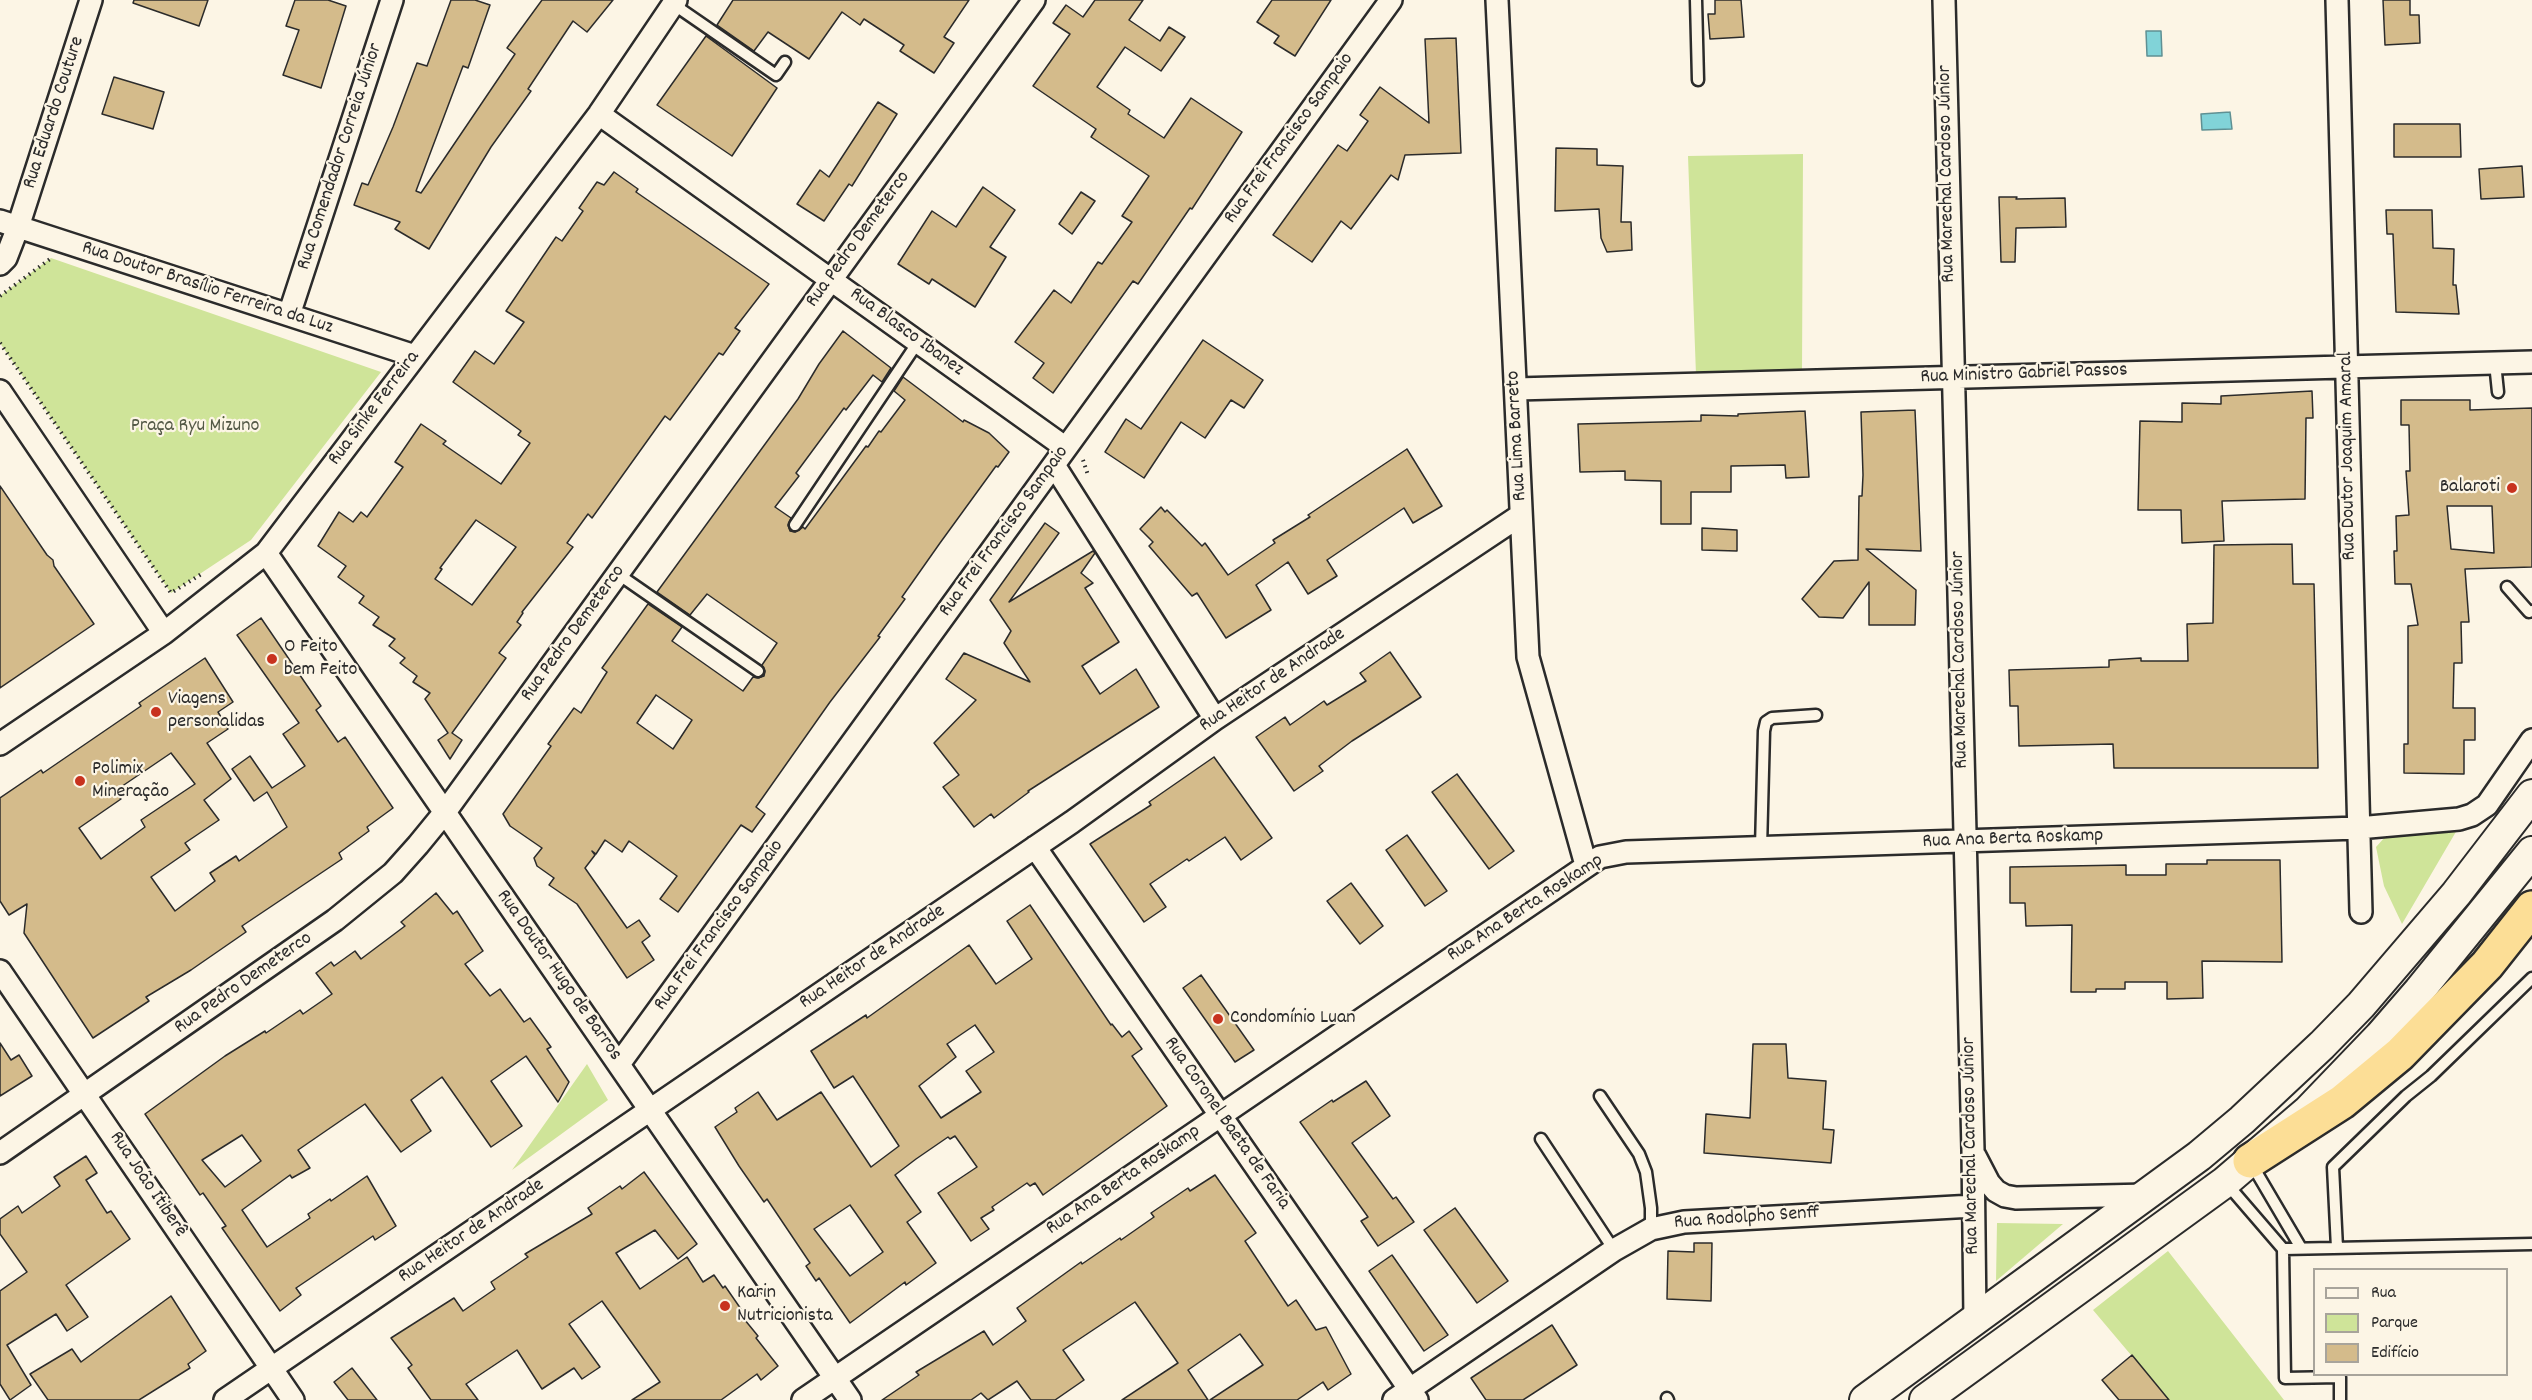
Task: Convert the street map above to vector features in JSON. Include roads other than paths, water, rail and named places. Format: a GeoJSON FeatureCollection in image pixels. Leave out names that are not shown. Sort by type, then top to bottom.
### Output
{"type":"FeatureCollection","features":[{"type":"Feature","properties":{"kind":"highway"},"geometry":{"type":"LineString","coordinates":[[2250,1161],[2342,1102],[2400,1054],[2487,965],[2532,908]]}},
{"type":"Feature","properties":{"kind":"main road"},"geometry":{"type":"LineString","coordinates":[[1865,1400],[2147,1194],[2242,1120],[2322,1045],[2375,989],[2456,894],[2532,795]]}},
{"type":"Feature","properties":{"kind":"main road"},"geometry":{"type":"LineString","coordinates":[[1925,1400],[2225,1182],[2308,1111],[2380,1036],[2492,904],[2532,852]]}},
{"type":"Feature","properties":{"kind":"street","name":"Rua Eduardo Couture"},"geometry":{"type":"LineString","coordinates":[[0,264],[6,258],[9,224],[91,0]]}},
{"type":"Feature","properties":{"kind":"street","name":"Rua Comendador Correia Júnior"},"geometry":{"type":"LineString","coordinates":[[289,315],[392,0]]}},
{"type":"Feature","properties":{"kind":"street","name":"Rua Pedro Demeterco"},"geometry":{"type":"LineString","coordinates":[[0,1153],[362,900],[393,873],[445,812],[1034,0]]}},
{"type":"Feature","properties":{"kind":"street","name":"Rua Frei Francisco Sampaio"},"geometry":{"type":"LineString","coordinates":[[619,1064],[1068,455],[1391,0]]}},
{"type":"Feature","properties":{"kind":"street","name":"Rua Lima Barreto"},"geometry":{"type":"LineString","coordinates":[[1497,0],[1528,657],[1586,865]]}},
{"type":"Feature","properties":{"kind":"street","name":"Rua Marechal Cardoso Júnior"},"geometry":{"type":"LineString","coordinates":[[1944,0],[1973,1150],[1975,1319]]}},
{"type":"Feature","properties":{"kind":"street","name":"Rua Doutor Joaquim Amaral"},"geometry":{"type":"LineString","coordinates":[[2337,0],[2361,912]]}},
{"type":"Feature","properties":{"kind":"street","name":"Rua Sinke Ferreira"},"geometry":{"type":"LineString","coordinates":[[0,744],[164,633],[266,553],[599,114],[675,2]]}},
{"type":"Feature","properties":{"kind":"street","name":"Rua Blasco Ibanez"},"geometry":{"type":"LineString","coordinates":[[599,114],[918,342],[1068,455],[1215,719]]}},
{"type":"Feature","properties":{"kind":"street","name":"Rua Doutor Brasílio Ferreira da Luz"},"geometry":{"type":"LineString","coordinates":[[9,224],[415,356]]}},
{"type":"Feature","properties":{"kind":"street","name":"Rua Ministro Gabriel Passos"},"geometry":{"type":"LineString","coordinates":[[1516,389],[2532,362]]}},
{"type":"Feature","properties":{"kind":"street"},"geometry":{"type":"LineString","coordinates":[[0,391],[164,633]]}},
{"type":"Feature","properties":{"kind":"street","name":"Rua Heitor de Andrade"},"geometry":{"type":"LineString","coordinates":[[225,1400],[1035,847],[1215,719],[1521,515]]}},
{"type":"Feature","properties":{"kind":"street","name":"Rua Doutor Hugo de Barros"},"geometry":{"type":"LineString","coordinates":[[266,553],[850,1400]]}},
{"type":"Feature","properties":{"kind":"street","name":"Rua Ana Berta Roskamp"},"geometry":{"type":"LineString","coordinates":[[803,1400],[1600,857],[1626,852],[2358,828],[2459,819],[2472,815],[2487,805],[2532,740]]}},
{"type":"Feature","properties":{"kind":"street","name":"Rua Coronel Baeta de Faria"},"geometry":{"type":"LineString","coordinates":[[1035,847],[1220,1115],[1407,1396]]}},
{"type":"Feature","properties":{"kind":"street","name":"Rua João Itiberê"},"geometry":{"type":"LineString","coordinates":[[0,971],[293,1400]]}},
{"type":"Feature","properties":{"kind":"street"},"geometry":{"type":"LineString","coordinates":[[1973,1150],[1989,1183],[2005,1196],[2016,1198],[2147,1194]]}},
{"type":"Feature","properties":{"kind":"street","name":"Rua Rodolpho Senff"},"geometry":{"type":"LineString","coordinates":[[1407,1396],[1614,1250],[1651,1228],[1684,1222],[1973,1206]]}},
{"type":"Feature","properties":{"kind":"lane"},"geometry":{"type":"LineString","coordinates":[[1696,0],[1698,80]]}},
{"type":"Feature","properties":{"kind":"lane"},"geometry":{"type":"LineString","coordinates":[[675,2],[776,75],[785,62]]}},
{"type":"Feature","properties":{"kind":"lane"},"geometry":{"type":"LineString","coordinates":[[795,525],[918,342]]}},
{"type":"Feature","properties":{"kind":"lane"},"geometry":{"type":"LineString","coordinates":[[2495,363],[2498,392]]}},
{"type":"Feature","properties":{"kind":"lane"},"geometry":{"type":"LineString","coordinates":[[618,574],[758,671]]}},
{"type":"Feature","properties":{"kind":"lane"},"geometry":{"type":"LineString","coordinates":[[2507,587],[2529,612],[2532,611]]}},
{"type":"Feature","properties":{"kind":"lane"},"geometry":{"type":"LineString","coordinates":[[1761,848],[1766,722],[1772,718],[1816,715]]}},
{"type":"Feature","properties":{"kind":"lane"},"geometry":{"type":"LineString","coordinates":[[2337,1248],[2332,1167],[2406,1096],[2431,1076],[2532,978]]}},
{"type":"Feature","properties":{"kind":"lane"},"geometry":{"type":"LineString","coordinates":[[1600,1096],[1643,1163],[1651,1208],[1651,1228]]}},
{"type":"Feature","properties":{"kind":"lane"},"geometry":{"type":"LineString","coordinates":[[1541,1139],[1614,1250]]}},
{"type":"Feature","properties":{"kind":"lane"},"geometry":{"type":"LineString","coordinates":[[2250,1161],[2301,1248]]}},
{"type":"Feature","properties":{"kind":"lane"},"geometry":{"type":"LineString","coordinates":[[2225,1182],[2283,1248],[2285,1378],[2340,1377],[2340,1400]]}},
{"type":"Feature","properties":{"kind":"lane"},"geometry":{"type":"LineString","coordinates":[[2283,1248],[2532,1244]]}},
{"type":"Feature","properties":{"kind":"water"},"geometry":{"type":"Polygon","coordinates":[[[2146,31],[2161,31],[2162,56],[2147,56],[2146,31]]]}},
{"type":"Feature","properties":{"kind":"water"},"geometry":{"type":"Polygon","coordinates":[[[2230,112],[2232,129],[2202,130],[2201,114],[2230,112]]]}},
{"type":"Feature","properties":{"kind":"place","name":"Balaroti"},"geometry":{"type":"Point","coordinates":[2512,488]}},
{"type":"Feature","properties":{"kind":"place","name":"O Feito bem Feito"},"geometry":{"type":"Point","coordinates":[272,659]}},
{"type":"Feature","properties":{"kind":"place","name":"Viagens personalidas"},"geometry":{"type":"Point","coordinates":[156,712]}},
{"type":"Feature","properties":{"kind":"place","name":"Polimix Mineração"},"geometry":{"type":"Point","coordinates":[80,781]}},
{"type":"Feature","properties":{"kind":"place","name":"Condomínio Luan"},"geometry":{"type":"Point","coordinates":[1218,1019]}},
{"type":"Feature","properties":{"kind":"place","name":"Karin Nutricionista"},"geometry":{"type":"Point","coordinates":[725,1306]}},
{"type":"Feature","properties":{"kind":"park label","name":"Praça Ryu Mizuno"},"geometry":{"type":"Point","coordinates":[195,427]}}]}
